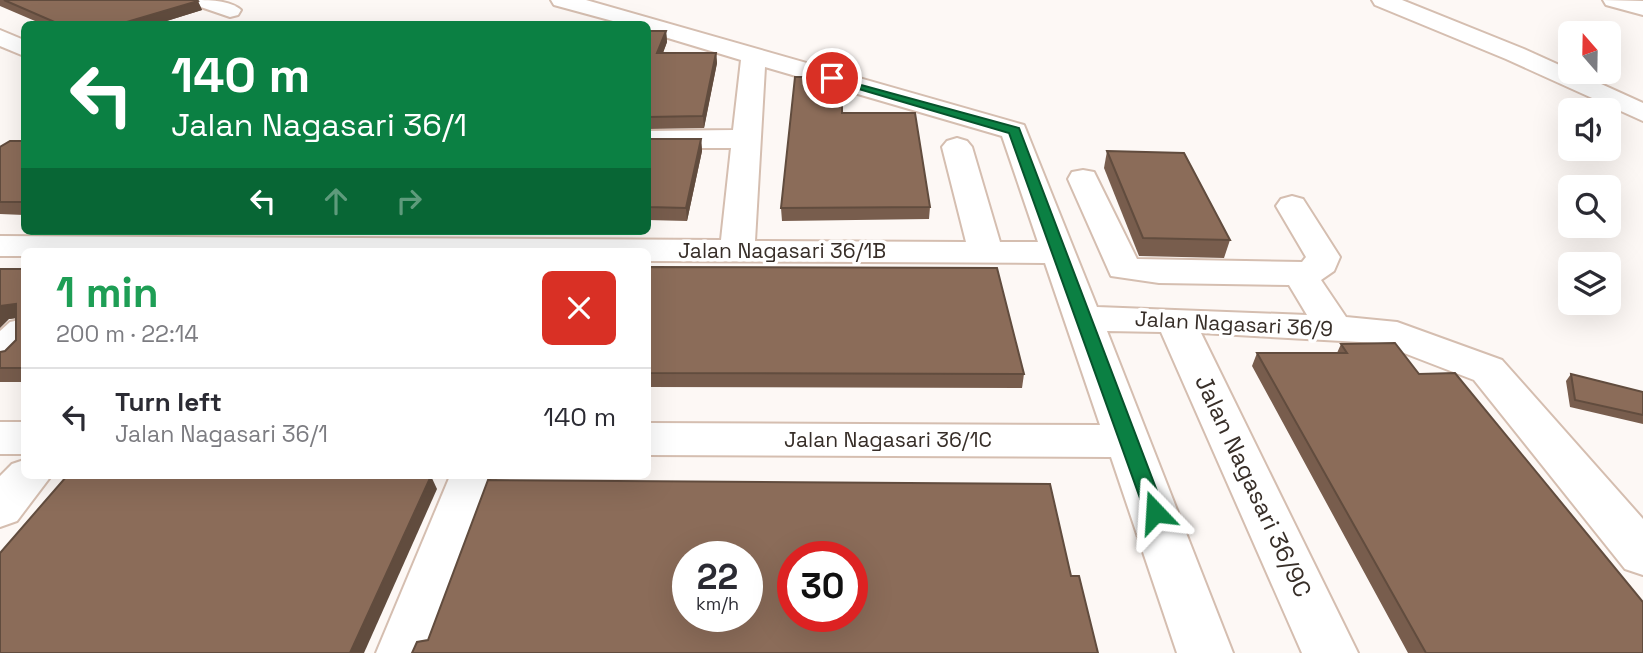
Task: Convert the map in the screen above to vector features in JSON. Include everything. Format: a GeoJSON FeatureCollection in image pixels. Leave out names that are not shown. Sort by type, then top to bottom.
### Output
{"type":"FeatureCollection","features":[{"type":"Feature","properties":{"kind":"street"},"geometry":{"type":"LineString","coordinates":[[203,0],[230,10]]}},
{"type":"Feature","properties":{"kind":"street"},"geometry":{"type":"LineString","coordinates":[[562,0],[603,19],[649,1]]}},
{"type":"Feature","properties":{"kind":"street"},"geometry":{"type":"LineString","coordinates":[[1383,0],[1515,54],[1643,113]]}},
{"type":"Feature","properties":{"kind":"street"},"geometry":{"type":"LineString","coordinates":[[1614,0],[1643,8]]}},
{"type":"Feature","properties":{"kind":"street"},"geometry":{"type":"LineString","coordinates":[[651,26],[1014,131],[1205,653]]}},
{"type":"Feature","properties":{"kind":"street"},"geometry":{"type":"LineString","coordinates":[[0,37],[21,48]]}},
{"type":"Feature","properties":{"kind":"street"},"geometry":{"type":"LineString","coordinates":[[737,251],[754,55]]}},
{"type":"Feature","properties":{"kind":"street"},"geometry":{"type":"LineString","coordinates":[[651,139],[747,139]]}},
{"type":"Feature","properties":{"kind":"street"},"geometry":{"type":"LineString","coordinates":[[957,147],[986,253]]}},
{"type":"Feature","properties":{"kind":"street"},"geometry":{"type":"LineString","coordinates":[[1083,179],[1124,268],[1159,272],[1300,275],[1315,270],[1322,264],[1323,257],[1292,206]]}},
{"type":"Feature","properties":{"kind":"street","name":"Jalan Nagasari 36/1B"},"geometry":{"type":"LineString","coordinates":[[0,246],[478,240],[538,248]]}},
{"type":"Feature","properties":{"kind":"street","name":"Jalan Nagasari 36/1B"},"geometry":{"type":"LineString","coordinates":[[651,251],[1060,253]]}},
{"type":"Feature","properties":{"kind":"street"},"geometry":{"type":"LineString","coordinates":[[1300,275],[1335,329]]}},
{"type":"Feature","properties":{"kind":"street","name":"Jalan Nagasari 36/9"},"geometry":{"type":"LineString","coordinates":[[1084,319],[1175,320],[1383,331],[1488,370],[1643,554]]}},
{"type":"Feature","properties":{"kind":"street","name":"Jalan Nagasari 36/9C"},"geometry":{"type":"LineString","coordinates":[[1175,320],[1330,653]]}},
{"type":"Feature","properties":{"kind":"street"},"geometry":{"type":"LineString","coordinates":[[0,353],[21,334]]}},
{"type":"Feature","properties":{"kind":"street"},"geometry":{"type":"LineString","coordinates":[[0,438],[21,438]]}},
{"type":"Feature","properties":{"kind":"street","name":"Jalan Nagasari 36/1C"},"geometry":{"type":"LineString","coordinates":[[651,439],[1129,441]]}},
{"type":"Feature","properties":{"kind":"street"},"geometry":{"type":"LineString","coordinates":[[0,509],[25,479]]}},
{"type":"Feature","properties":{"kind":"street"},"geometry":{"type":"LineString","coordinates":[[404,653],[472,479]]}},
{"type":"Feature","properties":{"kind":"building"},"geometry":{"type":"Polygon","coordinates":[[[4,0],[198,1],[130,21],[52,21],[4,0]]]}},
{"type":"Feature","properties":{"kind":"building"},"geometry":{"type":"Polygon","coordinates":[[[651,31],[666,31],[657,53],[716,53],[703,116],[651,117],[651,31]]]}},
{"type":"Feature","properties":{"kind":"building"},"geometry":{"type":"Polygon","coordinates":[[[795,77],[827,77],[826,83],[842,84],[842,113],[915,113],[930,207],[781,208],[795,77]]]}},
{"type":"Feature","properties":{"kind":"building"},"geometry":{"type":"Polygon","coordinates":[[[651,139],[701,139],[686,208],[651,207],[651,139]]]}},
{"type":"Feature","properties":{"kind":"building"},"geometry":{"type":"Polygon","coordinates":[[[10,141],[21,141],[21,202],[0,202],[0,147],[10,141]]]}},
{"type":"Feature","properties":{"kind":"building"},"geometry":{"type":"Polygon","coordinates":[[[1107,151],[1184,153],[1230,240],[1143,238],[1107,151]]]}},
{"type":"Feature","properties":{"kind":"building"},"geometry":{"type":"Polygon","coordinates":[[[651,267],[997,268],[1024,374],[651,373],[651,267]]]}},
{"type":"Feature","properties":{"kind":"building"},"geometry":{"type":"Polygon","coordinates":[[[0,269],[21,269],[21,368],[0,368],[0,352],[5,351],[16,340],[16,304],[0,306],[0,269]]]}},
{"type":"Feature","properties":{"kind":"building"},"geometry":{"type":"Polygon","coordinates":[[[1395,343],[1419,374],[1455,373],[1643,602],[1643,653],[1426,653],[1257,353],[1347,353],[1341,344],[1395,343]]]}},
{"type":"Feature","properties":{"kind":"building"},"geometry":{"type":"Polygon","coordinates":[[[1571,374],[1643,392],[1643,415],[1575,400],[1571,374]]]}},
{"type":"Feature","properties":{"kind":"building"},"geometry":{"type":"Polygon","coordinates":[[[64,479],[430,479],[350,653],[0,653],[0,553],[64,479]]]}},
{"type":"Feature","properties":{"kind":"building"},"geometry":{"type":"Polygon","coordinates":[[[488,480],[1050,484],[1071,576],[1079,576],[1098,653],[412,653],[417,642],[428,640],[488,480]]]}},
{"type":"Feature","properties":{"kind":"route"},"geometry":{"type":"LineString","coordinates":[[832,78],[1014,131],[1155,512]]}}]}
